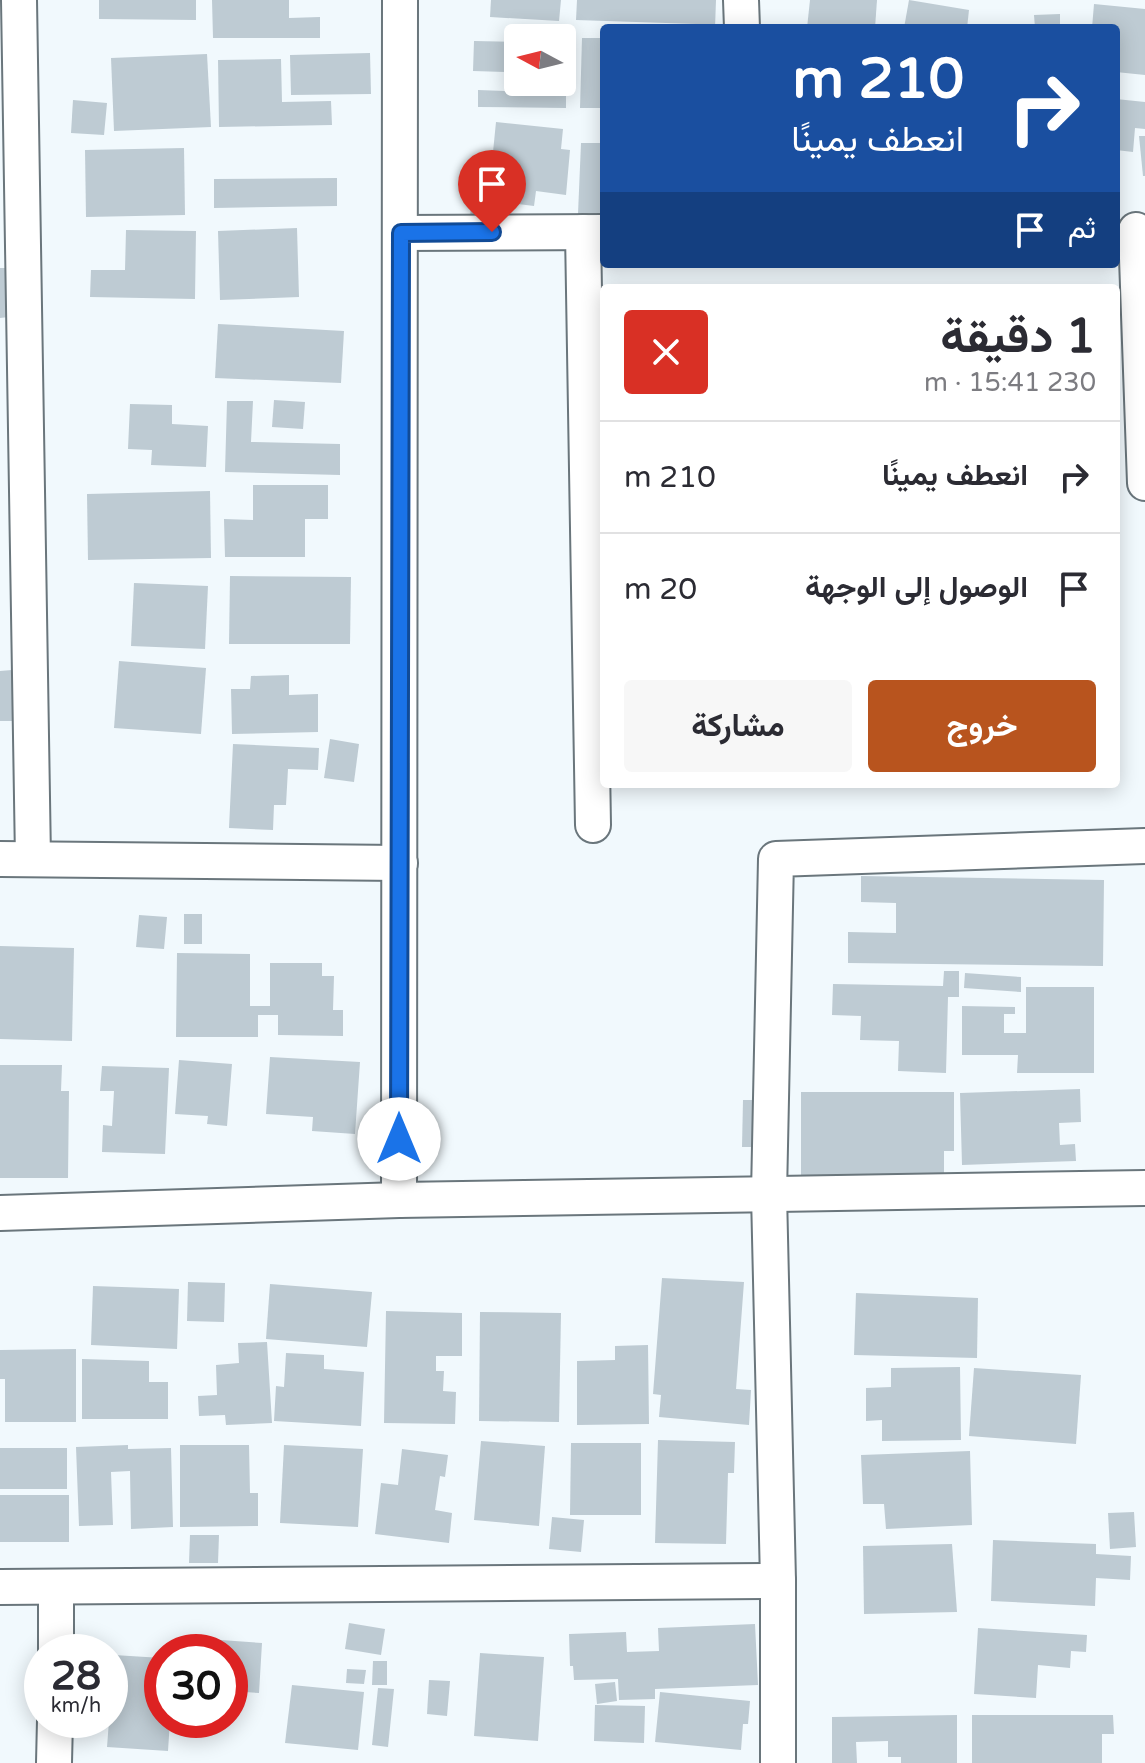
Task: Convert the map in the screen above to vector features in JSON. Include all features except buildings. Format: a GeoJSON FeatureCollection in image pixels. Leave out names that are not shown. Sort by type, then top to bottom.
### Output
{"type":"FeatureCollection","features":[{"type":"Feature","properties":{"kind":"street"},"geometry":{"type":"LineString","coordinates":[[19,0],[16,859],[400,863]]}},
{"type":"Feature","properties":{"kind":"street"},"geometry":{"type":"LineString","coordinates":[[399,1200],[400,0]]}},
{"type":"Feature","properties":{"kind":"street"},"geometry":{"type":"LineString","coordinates":[[741,0],[742,24]]}},
{"type":"Feature","properties":{"kind":"street"},"geometry":{"type":"LineString","coordinates":[[1132,230],[1145,483]]}},
{"type":"Feature","properties":{"kind":"street"},"geometry":{"type":"LineString","coordinates":[[401,233],[593,232],[593,825]]}},
{"type":"Feature","properties":{"kind":"street"},"geometry":{"type":"LineString","coordinates":[[778,1763],[778,1581],[769,1194],[776,859],[1145,846]]}},
{"type":"Feature","properties":{"kind":"street"},"geometry":{"type":"LineString","coordinates":[[0,1213],[399,1200],[1145,1188]]}},
{"type":"Feature","properties":{"kind":"street"},"geometry":{"type":"LineString","coordinates":[[0,1587],[778,1581]]}},
{"type":"Feature","properties":{"kind":"street"},"geometry":{"type":"LineString","coordinates":[[56,1588],[56,1634]]}},
{"type":"Feature","properties":{"kind":"street"},"geometry":{"type":"LineString","coordinates":[[54,1763],[55,1738]]}},
{"type":"Feature","properties":{"kind":"route"},"geometry":{"type":"LineString","coordinates":[[399,1139],[401,233],[492,232]]}}]}
